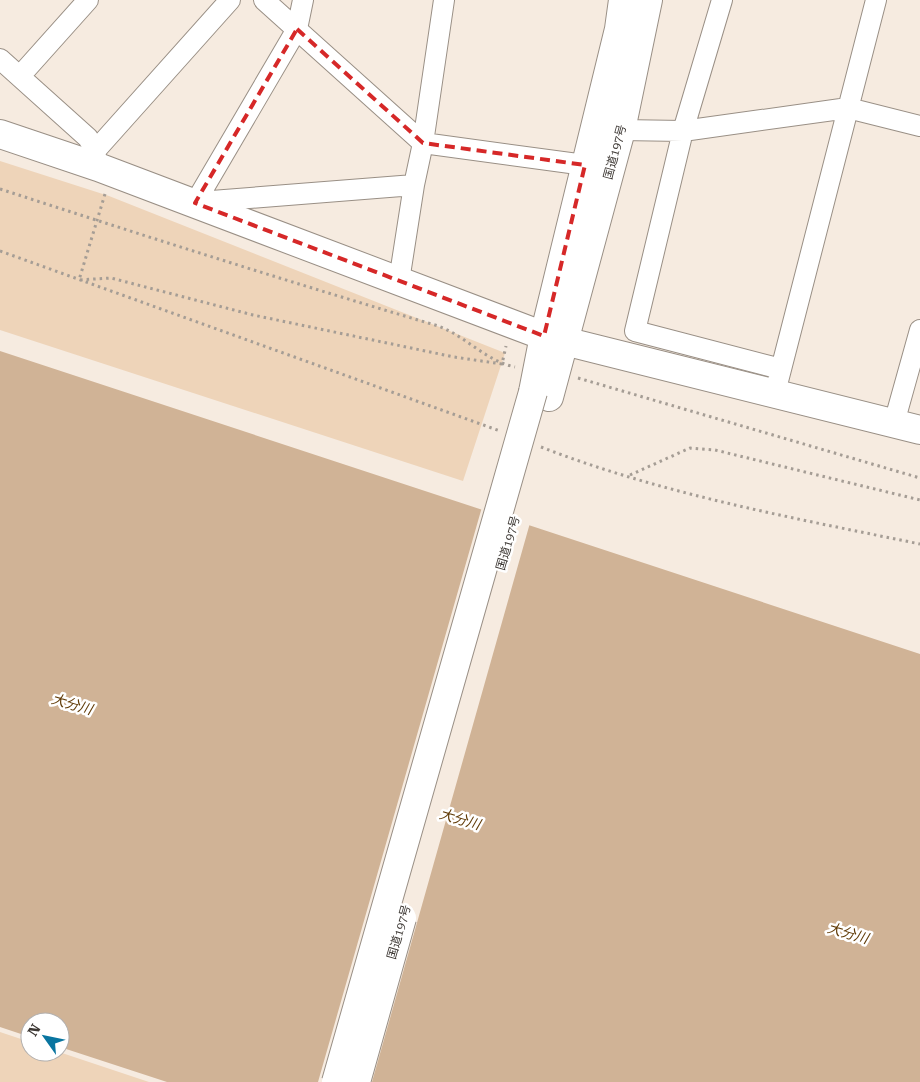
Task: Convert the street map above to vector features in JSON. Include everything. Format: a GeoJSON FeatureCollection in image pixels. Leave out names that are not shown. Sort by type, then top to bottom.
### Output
{"type":"FeatureCollection","features":[{"type":"Feature","properties":{"kind":"main road","name":"国道197号"},"geometry":{"type":"LineString","coordinates":[[356,1082],[541,395],[554,339],[585,165],[619,28],[623,0]]}},
{"type":"Feature","properties":{"kind":"main road","name":"国道197号"},"geometry":{"type":"LineString","coordinates":[[554,339],[621,130],[648,0]]}},
{"type":"Feature","properties":{"kind":"main road"},"geometry":{"type":"LineString","coordinates":[[0,134],[102,163],[194,203],[554,339],[626,355],[778,382],[907,426]]}},
{"type":"Feature","properties":{"kind":"main road","name":"国道197号"},"geometry":{"type":"LineString","coordinates":[[336,1082],[541,395]]}},
{"type":"Feature","properties":{"kind":"street"},"geometry":{"type":"LineString","coordinates":[[20,76],[88,0]]}},
{"type":"Feature","properties":{"kind":"street"},"geometry":{"type":"LineString","coordinates":[[0,59],[88,138],[102,163],[230,0]]}},
{"type":"Feature","properties":{"kind":"street"},"geometry":{"type":"LineString","coordinates":[[264,0],[423,143],[585,165]]}},
{"type":"Feature","properties":{"kind":"street"},"geometry":{"type":"LineString","coordinates":[[194,203],[297,29],[303,0]]}},
{"type":"Feature","properties":{"kind":"street"},"geometry":{"type":"LineString","coordinates":[[399,281],[414,185],[423,143],[444,0]]}},
{"type":"Feature","properties":{"kind":"street"},"geometry":{"type":"LineString","coordinates":[[722,0],[683,132],[635,331],[778,382],[876,0]]}},
{"type":"Feature","properties":{"kind":"street"},"geometry":{"type":"LineString","coordinates":[[621,130],[683,132],[848,108],[920,126]]}},
{"type":"Feature","properties":{"kind":"street"},"geometry":{"type":"LineString","coordinates":[[194,203],[414,185]]}},
{"type":"Feature","properties":{"kind":"street"},"geometry":{"type":"LineString","coordinates":[[907,426],[920,330]]}},
{"type":"Feature","properties":{"kind":"path"},"geometry":{"type":"LineString","coordinates":[[79,280],[97,220],[102,163]]}},
{"type":"Feature","properties":{"kind":"path"},"geometry":{"type":"LineString","coordinates":[[0,189],[340,298],[438,326],[502,364]]}},
{"type":"Feature","properties":{"kind":"path"},"geometry":{"type":"LineString","coordinates":[[0,251],[502,432]]}},
{"type":"Feature","properties":{"kind":"path"},"geometry":{"type":"LineString","coordinates":[[79,280],[111,278],[253,315],[454,357],[502,364]]}},
{"type":"Feature","properties":{"kind":"path"},"geometry":{"type":"LineString","coordinates":[[502,364],[510,323]]}},
{"type":"Feature","properties":{"kind":"path"},"geometry":{"type":"LineString","coordinates":[[594,381],[920,478]]}},
{"type":"Feature","properties":{"kind":"path"},"geometry":{"type":"LineString","coordinates":[[538,446],[574,460],[707,497],[920,544]]}},
{"type":"Feature","properties":{"kind":"path"},"geometry":{"type":"LineString","coordinates":[[629,476],[690,448],[715,450],[920,500]]}},
{"type":"Feature","properties":{"kind":"highlighted area"},"geometry":{"type":"Polygon","coordinates":[[[297,29],[423,143],[585,165],[544,336],[195,203],[297,29]]]}},
{"type":"Feature","properties":{"kind":"shaded area"},"geometry":{"type":"Polygon","coordinates":[[[0,161],[109,196],[505,353],[463,481],[0,330],[0,161]]]}},
{"type":"Feature","properties":{"kind":"shaded area"},"geometry":{"type":"Polygon","coordinates":[[[0,1032],[20,1039],[20,1062],[70,1062],[70,1056],[149,1082],[0,1082],[0,1032]]]}},
{"type":"Feature","properties":{"kind":"water","name":"大分川"},"geometry":{"type":"Polygon","coordinates":[[[0,351],[920,654],[920,1082],[167,1082],[70,1050],[70,1012],[20,1012],[20,1034],[0,1027],[0,351]]]}},
{"type":"Feature","properties":{"kind":"pier"},"geometry":{"type":"Polygon","coordinates":[[[482,507],[530,523],[372,1082],[318,1082],[482,507]]]}}]}
